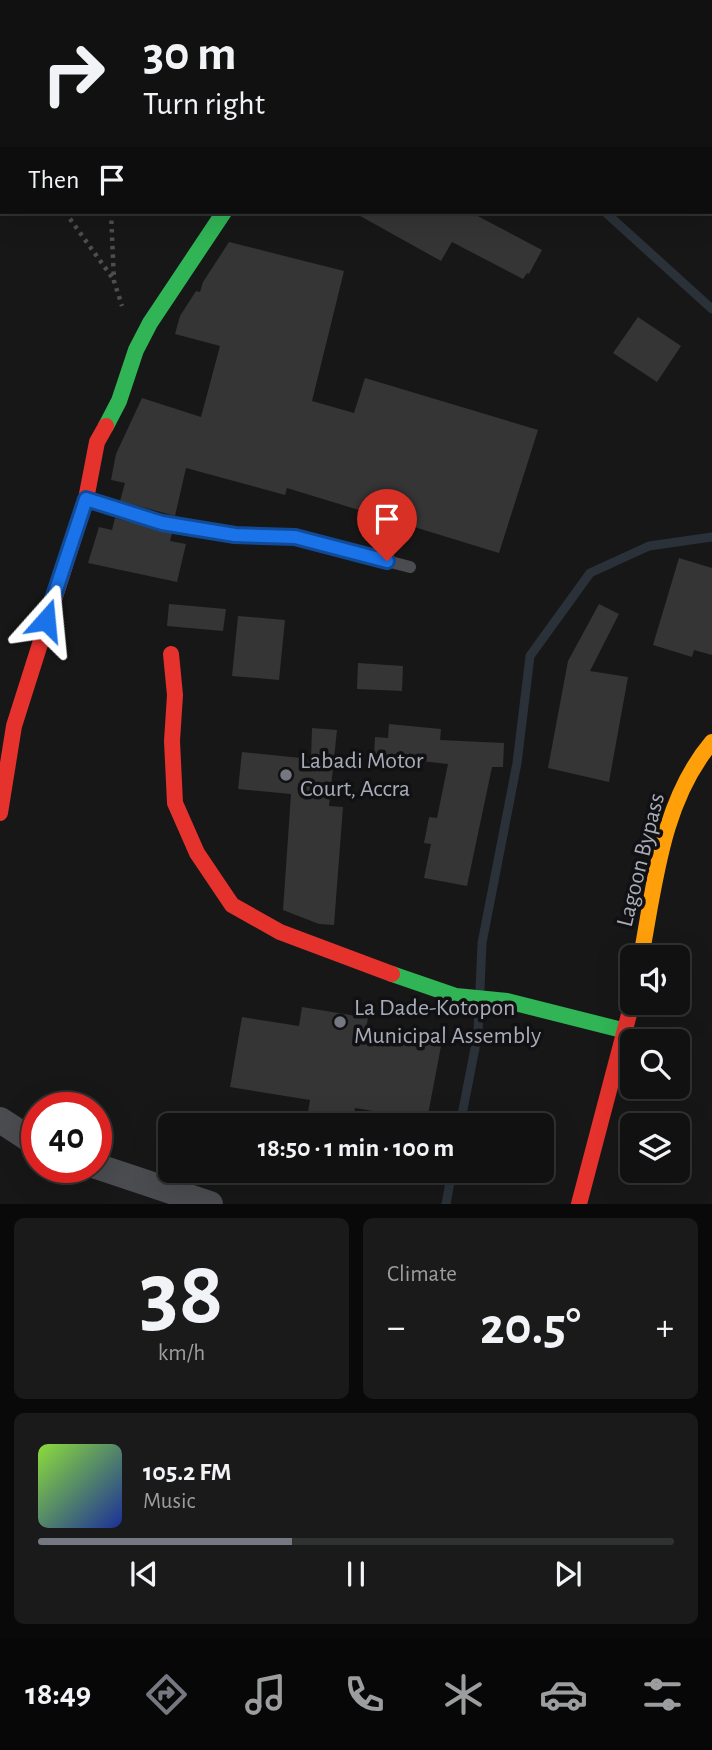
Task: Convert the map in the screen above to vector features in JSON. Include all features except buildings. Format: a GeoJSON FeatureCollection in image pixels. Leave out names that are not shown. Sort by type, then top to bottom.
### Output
{"type":"FeatureCollection","features":[{"type":"Feature","properties":{"kind":"street"},"geometry":{"type":"LineString","coordinates":[[0,813],[14,726],[86,499],[97,442],[119,401],[136,350],[150,323],[223,214]]}},
{"type":"Feature","properties":{"kind":"street"},"geometry":{"type":"LineString","coordinates":[[171,654],[175,695],[172,741],[175,803],[197,853],[232,905],[280,932],[456,996],[507,1001],[620,1029]]}},
{"type":"Feature","properties":{"kind":"street","name":"Lagoon Bypass"},"geometry":{"type":"LineString","coordinates":[[643,945],[666,835],[678,794],[699,753],[712,742]]}},
{"type":"Feature","properties":{"kind":"street"},"geometry":{"type":"LineString","coordinates":[[579,1204],[620,1052]]}},
{"type":"Feature","properties":{"kind":"street"},"geometry":{"type":"LineString","coordinates":[[0,1120],[21,1134]]}},
{"type":"Feature","properties":{"kind":"street"},"geometry":{"type":"LineString","coordinates":[[112,1171],[210,1204]]}},
{"type":"Feature","properties":{"kind":"lane"},"geometry":{"type":"LineString","coordinates":[[86,499],[162,523],[235,535],[295,537],[410,567]]}},
{"type":"Feature","properties":{"kind":"path"},"geometry":{"type":"LineString","coordinates":[[66,214],[114,281]]}},
{"type":"Feature","properties":{"kind":"path"},"geometry":{"type":"LineString","coordinates":[[111,214],[114,281],[136,350]]}},
{"type":"Feature","properties":{"kind":"waterway"},"geometry":{"type":"LineString","coordinates":[[607,214],[712,309]]}},
{"type":"Feature","properties":{"kind":"waterway"},"geometry":{"type":"LineString","coordinates":[[480,989],[482,943],[517,763],[530,656],[590,573],[649,546],[712,537]]}},
{"type":"Feature","properties":{"kind":"waterway"},"geometry":{"type":"LineString","coordinates":[[462,1113],[478,1033],[479,1006]]}},
{"type":"Feature","properties":{"kind":"waterway"},"geometry":{"type":"LineString","coordinates":[[446,1204],[450,1183]]}},
{"type":"Feature","properties":{"kind":"traffic: fast"},"geometry":{"type":"LineString","coordinates":[[106,426],[119,401],[136,350],[150,323],[223,214]]}},
{"type":"Feature","properties":{"kind":"traffic: fast"},"geometry":{"type":"LineString","coordinates":[[392,974],[456,996],[507,1001],[620,1029]]}},
{"type":"Feature","properties":{"kind":"traffic: slow"},"geometry":{"type":"LineString","coordinates":[[643,945],[656,872],[671,816],[695,765],[712,742]]}},
{"type":"Feature","properties":{"kind":"traffic: jam"},"geometry":{"type":"LineString","coordinates":[[0,813],[14,726],[86,499],[97,442],[106,426]]}},
{"type":"Feature","properties":{"kind":"traffic: jam"},"geometry":{"type":"LineString","coordinates":[[171,654],[175,695],[172,741],[175,803],[197,853],[232,905],[280,932],[392,974]]}},
{"type":"Feature","properties":{"kind":"traffic: jam"},"geometry":{"type":"LineString","coordinates":[[579,1204],[629,1015]]}},
{"type":"Feature","properties":{"kind":"place","name":"Labadi Motor Court, Accra"},"geometry":{"type":"Point","coordinates":[286,775]}},
{"type":"Feature","properties":{"kind":"place","name":"La Dade-Kotopon Municipal Assembly"},"geometry":{"type":"Point","coordinates":[340,1022]}},
{"type":"Feature","properties":{"kind":"route"},"geometry":{"type":"LineString","coordinates":[[46,620],[86,499],[162,523],[235,535],[295,537],[387,561]]}}]}
